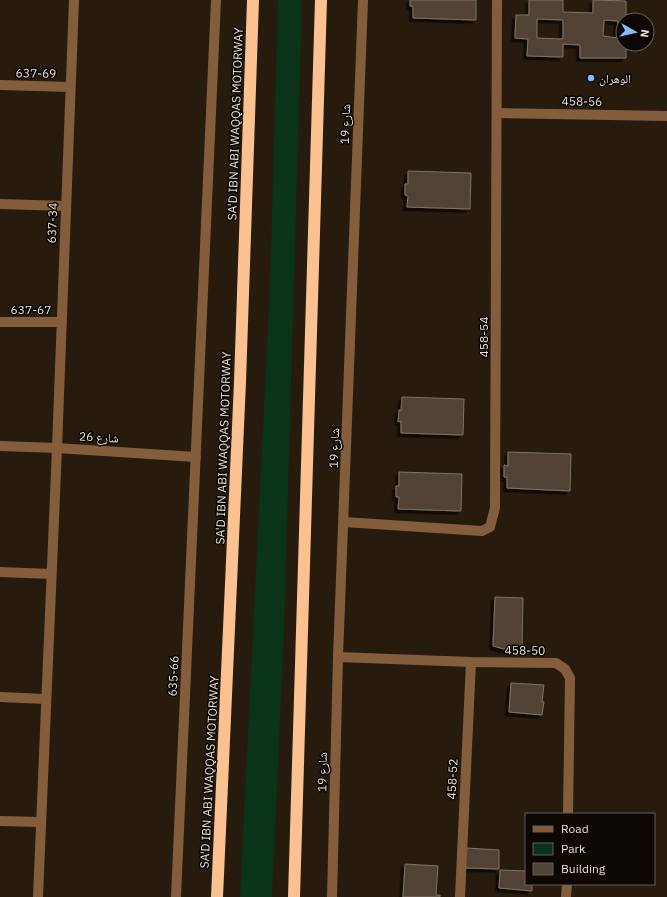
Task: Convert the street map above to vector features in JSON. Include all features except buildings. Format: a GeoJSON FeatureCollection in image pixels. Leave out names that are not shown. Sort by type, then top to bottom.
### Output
{"type":"FeatureCollection","features":[{"type":"Feature","properties":{"kind":"highway","name":"SA'D IBN ABI WAQQAS MOTORWAY"},"geometry":{"type":"LineString","coordinates":[[218,897],[240,398],[253,0]]}},
{"type":"Feature","properties":{"kind":"highway"},"geometry":{"type":"LineString","coordinates":[[294,897],[297,848],[321,0]]}},
{"type":"Feature","properties":{"kind":"street","name":"637-34"},"geometry":{"type":"LineString","coordinates":[[38,897],[74,0]]}},
{"type":"Feature","properties":{"kind":"street","name":"635-66"},"geometry":{"type":"LineString","coordinates":[[176,897],[216,0]]}},
{"type":"Feature","properties":{"kind":"street","name":"شارع 19"},"geometry":{"type":"LineString","coordinates":[[332,897],[338,657],[363,0]]}},
{"type":"Feature","properties":{"kind":"street","name":"458-54"},"geometry":{"type":"LineString","coordinates":[[344,522],[482,531],[490,527],[495,508],[497,0]]}},
{"type":"Feature","properties":{"kind":"street","name":"637-69"},"geometry":{"type":"LineString","coordinates":[[0,85],[70,87]]}},
{"type":"Feature","properties":{"kind":"street","name":"458-56"},"geometry":{"type":"LineString","coordinates":[[497,113],[667,116]]}},
{"type":"Feature","properties":{"kind":"street"},"geometry":{"type":"LineString","coordinates":[[0,204],[66,206]]}},
{"type":"Feature","properties":{"kind":"street","name":"637-67"},"geometry":{"type":"LineString","coordinates":[[0,322],[61,322]]}},
{"type":"Feature","properties":{"kind":"street","name":"شارع 26"},"geometry":{"type":"LineString","coordinates":[[0,446],[196,457]]}},
{"type":"Feature","properties":{"kind":"street"},"geometry":{"type":"LineString","coordinates":[[0,572],[51,574]]}},
{"type":"Feature","properties":{"kind":"street","name":"458-50"},"geometry":{"type":"LineString","coordinates":[[338,657],[470,662],[556,663],[565,669],[570,678],[568,813]]}},
{"type":"Feature","properties":{"kind":"street","name":"458-52"},"geometry":{"type":"LineString","coordinates":[[460,897],[470,662]]}},
{"type":"Feature","properties":{"kind":"street"},"geometry":{"type":"LineString","coordinates":[[0,697],[46,699]]}},
{"type":"Feature","properties":{"kind":"street"},"geometry":{"type":"LineString","coordinates":[[0,821],[41,822]]}},
{"type":"Feature","properties":{"kind":"street"},"geometry":{"type":"LineString","coordinates":[[566,885],[566,897]]}},
{"type":"Feature","properties":{"kind":"green space"},"geometry":{"type":"Polygon","coordinates":[[[278,0],[302,0],[284,628],[272,897],[240,897],[270,285],[278,0]]]}},
{"type":"Feature","properties":{"kind":"place","name":"الوهران"},"geometry":{"type":"Point","coordinates":[591,78]}}]}
